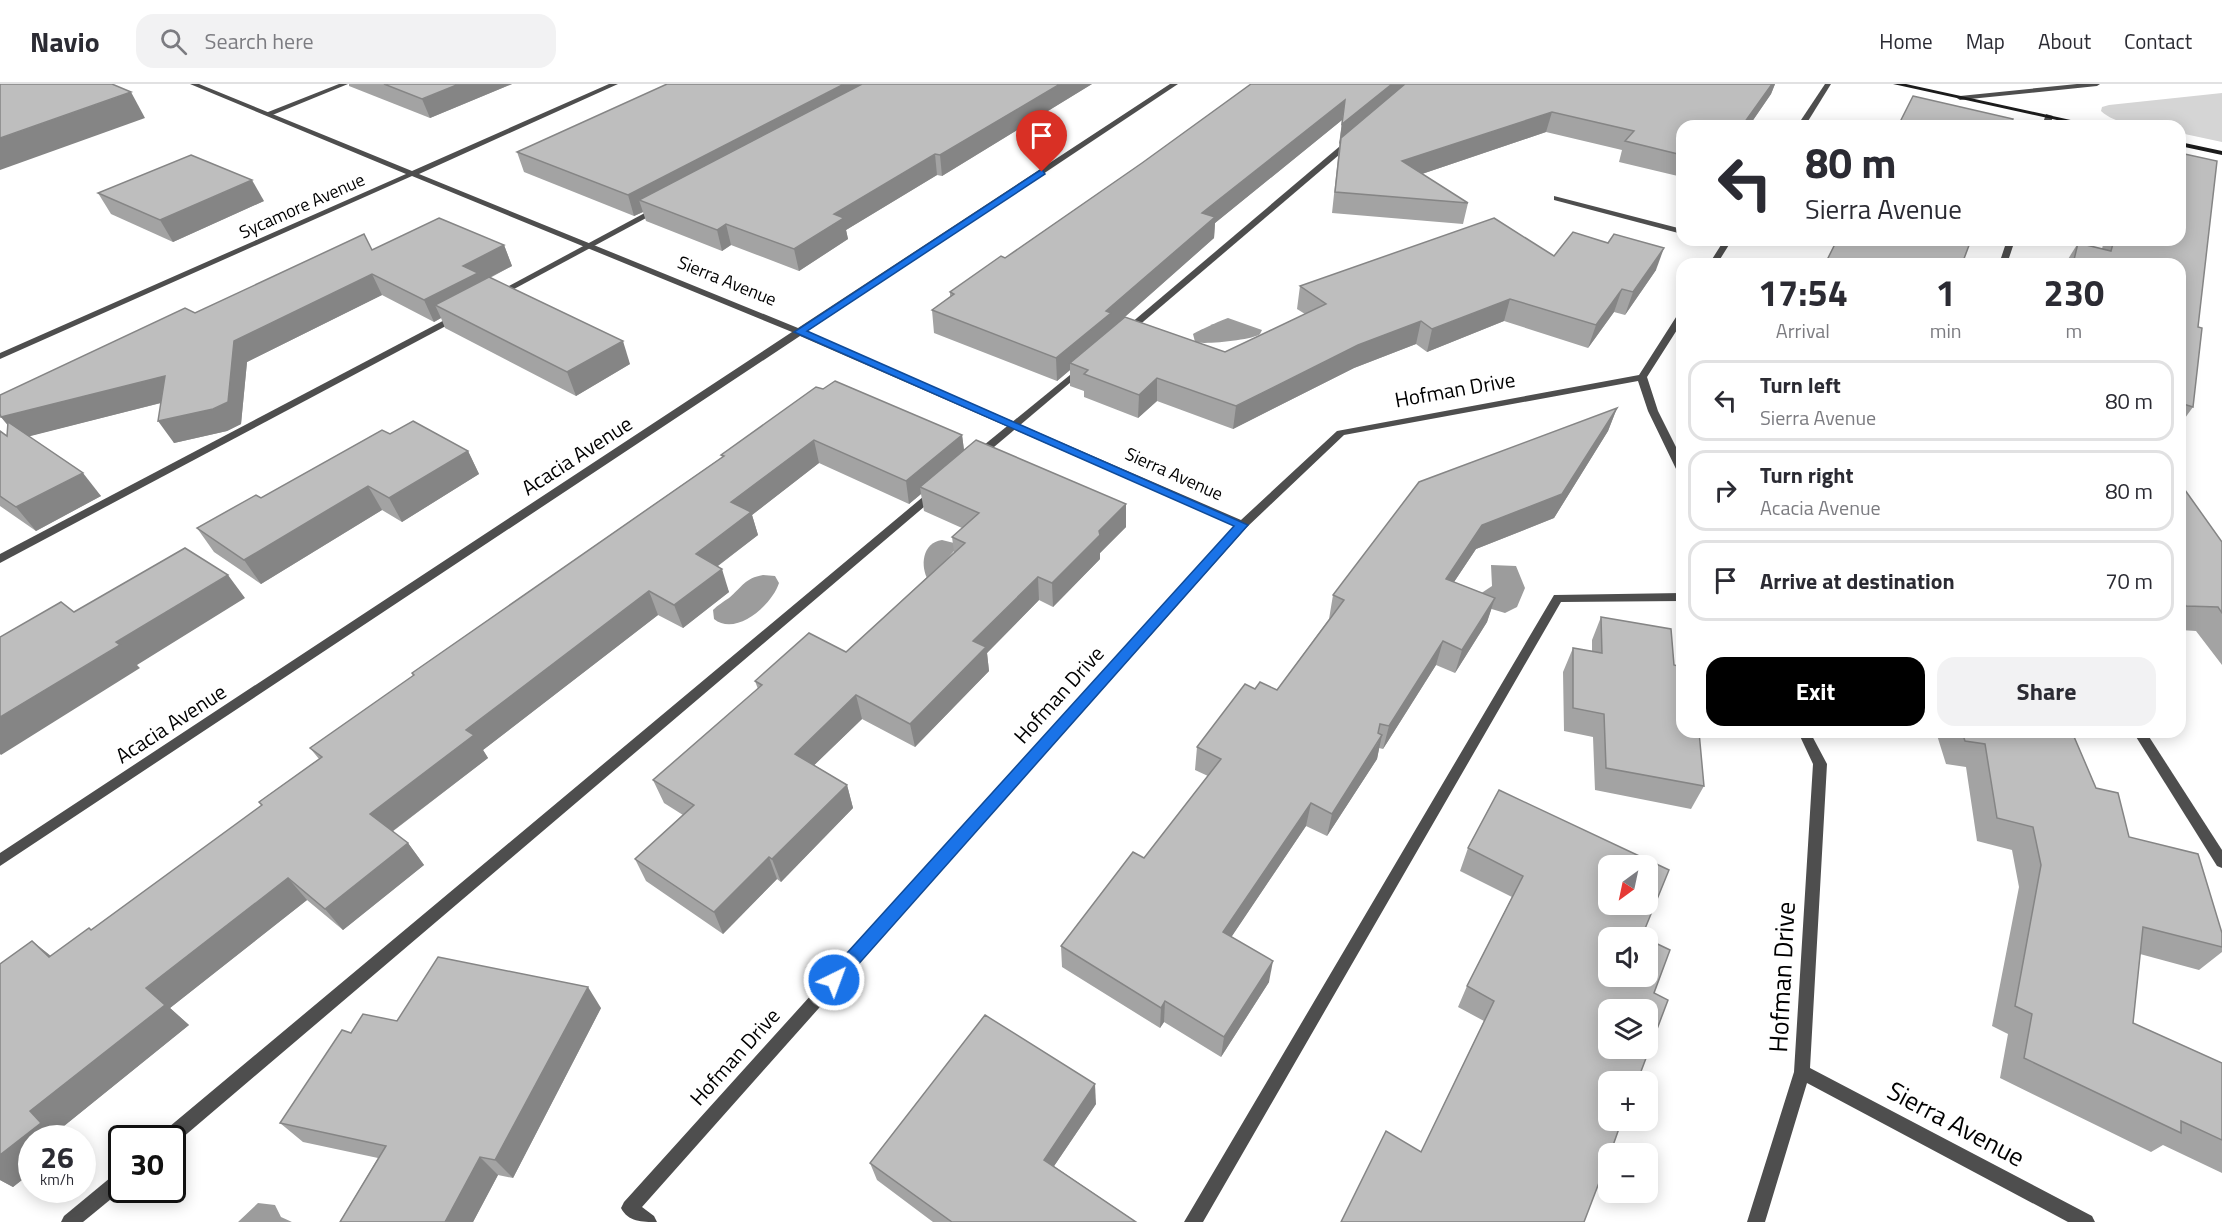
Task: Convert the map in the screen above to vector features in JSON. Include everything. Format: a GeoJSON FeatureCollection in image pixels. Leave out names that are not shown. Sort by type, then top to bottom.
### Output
{"type":"FeatureCollection","features":[{"type":"Feature","properties":{"kind":"street","name":"Sierra Avenue"},"geometry":{"type":"LineString","coordinates":[[193,84],[799,332],[1242,525]]}},
{"type":"Feature","properties":{"kind":"street"},"geometry":{"type":"LineString","coordinates":[[267,114],[345,84]]}},
{"type":"Feature","properties":{"kind":"street","name":"Sycamore Avenue"},"geometry":{"type":"LineString","coordinates":[[0,356],[615,84]]}},
{"type":"Feature","properties":{"kind":"street","name":"Acacia Avenue"},"geometry":{"type":"LineString","coordinates":[[0,860],[1175,84]]}},
{"type":"Feature","properties":{"kind":"street"},"geometry":{"type":"LineString","coordinates":[[1805,120],[1828,84]]}},
{"type":"Feature","properties":{"kind":"street"},"geometry":{"type":"LineString","coordinates":[[1896,84],[2067,120]]}},
{"type":"Feature","properties":{"kind":"street"},"geometry":{"type":"LineString","coordinates":[[1960,98],[2097,84]]}},
{"type":"Feature","properties":{"kind":"street"},"geometry":{"type":"LineString","coordinates":[[2048,120],[2049,116]]}},
{"type":"Feature","properties":{"kind":"street"},"geometry":{"type":"LineString","coordinates":[[1114,341],[1356,137]]}},
{"type":"Feature","properties":{"kind":"street"},"geometry":{"type":"LineString","coordinates":[[2186,145],[2222,153]]}},
{"type":"Feature","properties":{"kind":"street"},"geometry":{"type":"LineString","coordinates":[[1557,198],[1676,230]]}},
{"type":"Feature","properties":{"kind":"street"},"geometry":{"type":"LineString","coordinates":[[493,297],[663,207]]}},
{"type":"Feature","properties":{"kind":"street"},"geometry":{"type":"LineString","coordinates":[[0,559],[462,314]]}},
{"type":"Feature","properties":{"kind":"street"},"geometry":{"type":"LineString","coordinates":[[1676,323],[1642,377],[1653,411],[1676,459]]}},
{"type":"Feature","properties":{"kind":"street"},"geometry":{"type":"LineString","coordinates":[[972,461],[1087,364]]}},
{"type":"Feature","properties":{"kind":"street","name":"Hofman Drive"},"geometry":{"type":"LineString","coordinates":[[648,1222],[630,1208],[1242,525],[1341,433],[1642,377]]}},
{"type":"Feature","properties":{"kind":"street"},"geometry":{"type":"LineString","coordinates":[[184,1125],[945,484]]}},
{"type":"Feature","properties":{"kind":"street"},"geometry":{"type":"LineString","coordinates":[[1193,1222],[1558,598],[1676,597]]}},
{"type":"Feature","properties":{"kind":"street","name":"Hofman Drive"},"geometry":{"type":"LineString","coordinates":[[1756,1222],[1802,1072],[1820,764],[1807,738]]}},
{"type":"Feature","properties":{"kind":"street"},"geometry":{"type":"LineString","coordinates":[[2143,738],[2222,862]]}},
{"type":"Feature","properties":{"kind":"street","name":"Sierra Avenue"},"geometry":{"type":"LineString","coordinates":[[1802,1072],[2085,1222]]}},
{"type":"Feature","properties":{"kind":"street"},"geometry":{"type":"LineString","coordinates":[[70,1222],[108,1191]]}},
{"type":"Feature","properties":{"kind":"shaded area"},"geometry":{"type":"Polygon","coordinates":[[[2222,93],[2222,142],[2186,134],[2186,120],[2116,120],[2101,111],[2102,107],[2222,93]]]}},
{"type":"Feature","properties":{"kind":"shaded area"},"geometry":{"type":"Polygon","coordinates":[[[1228,318],[1262,330],[1256,336],[1238,340],[1195,342],[1193,334],[1228,318]]]}},
{"type":"Feature","properties":{"kind":"shaded area"},"geometry":{"type":"Polygon","coordinates":[[[942,540],[954,543],[955,550],[928,580],[924,568],[924,556],[930,546],[942,540]]]}},
{"type":"Feature","properties":{"kind":"shaded area"},"geometry":{"type":"Polygon","coordinates":[[[1491,565],[1516,566],[1525,588],[1517,607],[1505,613],[1485,607],[1480,594],[1492,586],[1491,565]]]}},
{"type":"Feature","properties":{"kind":"shaded area"},"geometry":{"type":"Polygon","coordinates":[[[763,575],[775,576],[779,583],[775,592],[761,609],[752,616],[732,624],[723,624],[714,619],[713,610],[715,608],[748,581],[763,575]]]}},
{"type":"Feature","properties":{"kind":"shaded area"},"geometry":{"type":"Polygon","coordinates":[[[258,1203],[275,1205],[281,1217],[292,1222],[238,1222],[258,1203]]]}},
{"type":"Feature","properties":{"kind":"building"},"geometry":{"type":"Polygon","coordinates":[[[0,84],[112,84],[131,92],[0,138],[0,84]]]}},
{"type":"Feature","properties":{"kind":"building"},"geometry":{"type":"Polygon","coordinates":[[[384,84],[459,84],[422,99],[384,84]]]}},
{"type":"Feature","properties":{"kind":"building"},"geometry":{"type":"Polygon","coordinates":[[[667,84],[844,84],[628,195],[517,152],[667,84]]]}},
{"type":"Feature","properties":{"kind":"building"},"geometry":{"type":"Polygon","coordinates":[[[862,84],[1060,84],[834,214],[844,218],[794,249],[726,224],[717,230],[639,200],[862,84]]]}},
{"type":"Feature","properties":{"kind":"building"},"geometry":{"type":"Polygon","coordinates":[[[1251,84],[1392,84],[1342,124],[1345,100],[1202,213],[1215,217],[1106,311],[1111,313],[1056,358],[932,310],[954,294],[950,292],[1001,256],[1005,258],[1251,84]]]}},
{"type":"Feature","properties":{"kind":"building"},"geometry":{"type":"Polygon","coordinates":[[[1405,84],[1772,84],[1746,120],[1676,120],[1676,154],[1625,141],[1634,131],[1552,112],[1402,161],[1468,203],[1335,192],[1341,138],[1405,84]]]}},
{"type":"Feature","properties":{"kind":"building"},"geometry":{"type":"Polygon","coordinates":[[[1913,96],[2013,119],[2013,120],[1901,120],[1913,96]]]}},
{"type":"Feature","properties":{"kind":"building"},"geometry":{"type":"Polygon","coordinates":[[[2186,154],[2217,161],[2198,327],[2202,328],[2193,407],[2186,405],[2186,258],[2074,258],[2077,246],[2090,246],[2111,251],[2112,246],[2186,246],[2186,154]]]}},
{"type":"Feature","properties":{"kind":"building"},"geometry":{"type":"Polygon","coordinates":[[[191,155],[252,180],[160,220],[98,193],[191,155]]]}},
{"type":"Feature","properties":{"kind":"building"},"geometry":{"type":"Polygon","coordinates":[[[439,218],[504,245],[463,266],[478,273],[424,300],[372,274],[234,341],[228,402],[213,409],[158,421],[165,376],[1,417],[0,395],[185,308],[195,313],[364,234],[372,250],[439,218]]]}},
{"type":"Feature","properties":{"kind":"building"},"geometry":{"type":"Polygon","coordinates":[[[1494,218],[1554,256],[1573,232],[1608,243],[1614,234],[1664,248],[1633,292],[1622,289],[1596,325],[1510,299],[1432,329],[1421,321],[1358,345],[1236,406],[1157,378],[1139,395],[1084,374],[1088,370],[1070,363],[1125,317],[1225,352],[1326,304],[1300,286],[1494,218]]]}},
{"type":"Feature","properties":{"kind":"building"},"geometry":{"type":"Polygon","coordinates":[[[1834,246],[1969,246],[1964,258],[1828,258],[1834,246]]]}},
{"type":"Feature","properties":{"kind":"building"},"geometry":{"type":"Polygon","coordinates":[[[489,277],[623,341],[567,372],[435,305],[489,277]]]}},
{"type":"Feature","properties":{"kind":"building"},"geometry":{"type":"Polygon","coordinates":[[[835,381],[962,435],[906,481],[814,440],[731,502],[751,512],[696,554],[722,569],[674,605],[649,591],[466,730],[474,735],[370,814],[408,843],[325,909],[288,878],[146,988],[165,1005],[30,1111],[41,1123],[18,1125],[18,1141],[0,1155],[0,964],[32,941],[49,957],[89,928],[91,930],[262,805],[259,802],[322,757],[310,748],[414,675],[412,673],[724,456],[721,455],[816,387],[823,389],[835,381]]]}},
{"type":"Feature","properties":{"kind":"building"},"geometry":{"type":"Polygon","coordinates":[[[1617,408],[1562,494],[1482,525],[1446,579],[1495,598],[1462,650],[1443,641],[1389,726],[1380,724],[1378,733],[1382,735],[1332,814],[1311,803],[1223,932],[1273,961],[1224,1037],[1165,1001],[1161,1008],[1061,946],[1133,852],[1144,858],[1221,759],[1197,747],[1245,684],[1255,689],[1260,682],[1277,690],[1344,600],[1333,595],[1419,482],[1617,408]]]}},
{"type":"Feature","properties":{"kind":"building"},"geometry":{"type":"Polygon","coordinates":[[[413,421],[468,451],[389,498],[368,486],[244,560],[197,528],[256,495],[261,498],[382,430],[390,434],[413,421]]]}},
{"type":"Feature","properties":{"kind":"building"},"geometry":{"type":"Polygon","coordinates":[[[8,422],[83,473],[16,507],[0,496],[0,431],[7,436],[8,422]]]}},
{"type":"Feature","properties":{"kind":"building"},"geometry":{"type":"Polygon","coordinates":[[[976,440],[1126,504],[1099,531],[1100,535],[1052,583],[1038,577],[973,641],[986,647],[910,724],[856,695],[795,754],[847,785],[714,912],[635,859],[694,805],[653,780],[762,685],[755,681],[809,633],[846,652],[965,543],[952,537],[979,513],[920,487],[976,440]]]}},
{"type":"Feature","properties":{"kind":"building"},"geometry":{"type":"Polygon","coordinates":[[[2186,491],[2222,542],[2222,613],[2218,607],[2186,606],[2186,491]]]}},
{"type":"Feature","properties":{"kind":"building"},"geometry":{"type":"Polygon","coordinates":[[[185,548],[228,575],[116,642],[120,645],[0,717],[0,637],[61,602],[74,612],[185,548]]]}},
{"type":"Feature","properties":{"kind":"building"},"geometry":{"type":"Polygon","coordinates":[[[1601,617],[1671,629],[1674,665],[1676,666],[1676,738],[1700,738],[1704,786],[1606,768],[1604,714],[1573,708],[1573,648],[1602,653],[1601,617]]]}},
{"type":"Feature","properties":{"kind":"building"},"geometry":{"type":"Polygon","coordinates":[[[1964,738],[2075,738],[2096,788],[2118,793],[2129,837],[2198,854],[2222,933],[2222,947],[2143,927],[2133,1023],[2222,1063],[2222,1140],[2181,1121],[2181,1133],[2024,1058],[2032,1014],[2015,1006],[2041,865],[2033,827],[1997,818],[1985,744],[1965,741],[1964,738]]]}},
{"type":"Feature","properties":{"kind":"building"},"geometry":{"type":"Polygon","coordinates":[[[1499,790],[1637,855],[1598,855],[1598,915],[1651,915],[1646,927],[1598,927],[1598,987],[1656,987],[1654,993],[1668,1000],[1658,1026],[1658,999],[1598,999],[1598,1059],[1646,1059],[1641,1071],[1598,1071],[1598,1131],[1618,1131],[1614,1143],[1598,1143],[1598,1185],[1584,1222],[1341,1222],[1386,1131],[1421,1152],[1494,1001],[1467,986],[1523,876],[1468,848],[1499,790]]]}},
{"type":"Feature","properties":{"kind":"building"},"geometry":{"type":"Polygon","coordinates":[[[1658,865],[1669,870],[1658,897],[1658,865]]]}},
{"type":"Feature","properties":{"kind":"building"},"geometry":{"type":"Polygon","coordinates":[[[1658,944],[1670,950],[1658,982],[1658,944]]]}},
{"type":"Feature","properties":{"kind":"building"},"geometry":{"type":"Polygon","coordinates":[[[438,957],[588,987],[495,1160],[480,1157],[445,1222],[340,1222],[386,1146],[280,1123],[342,1030],[351,1033],[363,1014],[397,1021],[438,957]]]}},
{"type":"Feature","properties":{"kind":"building"},"geometry":{"type":"Polygon","coordinates":[[[985,1015],[1095,1084],[1044,1160],[1136,1222],[952,1222],[870,1163],[985,1015]]]}},
{"type":"Feature","properties":{"kind":"route"},"geometry":{"type":"LineString","coordinates":[[834,980],[1242,525],[799,332],[1042,172]]}}]}
